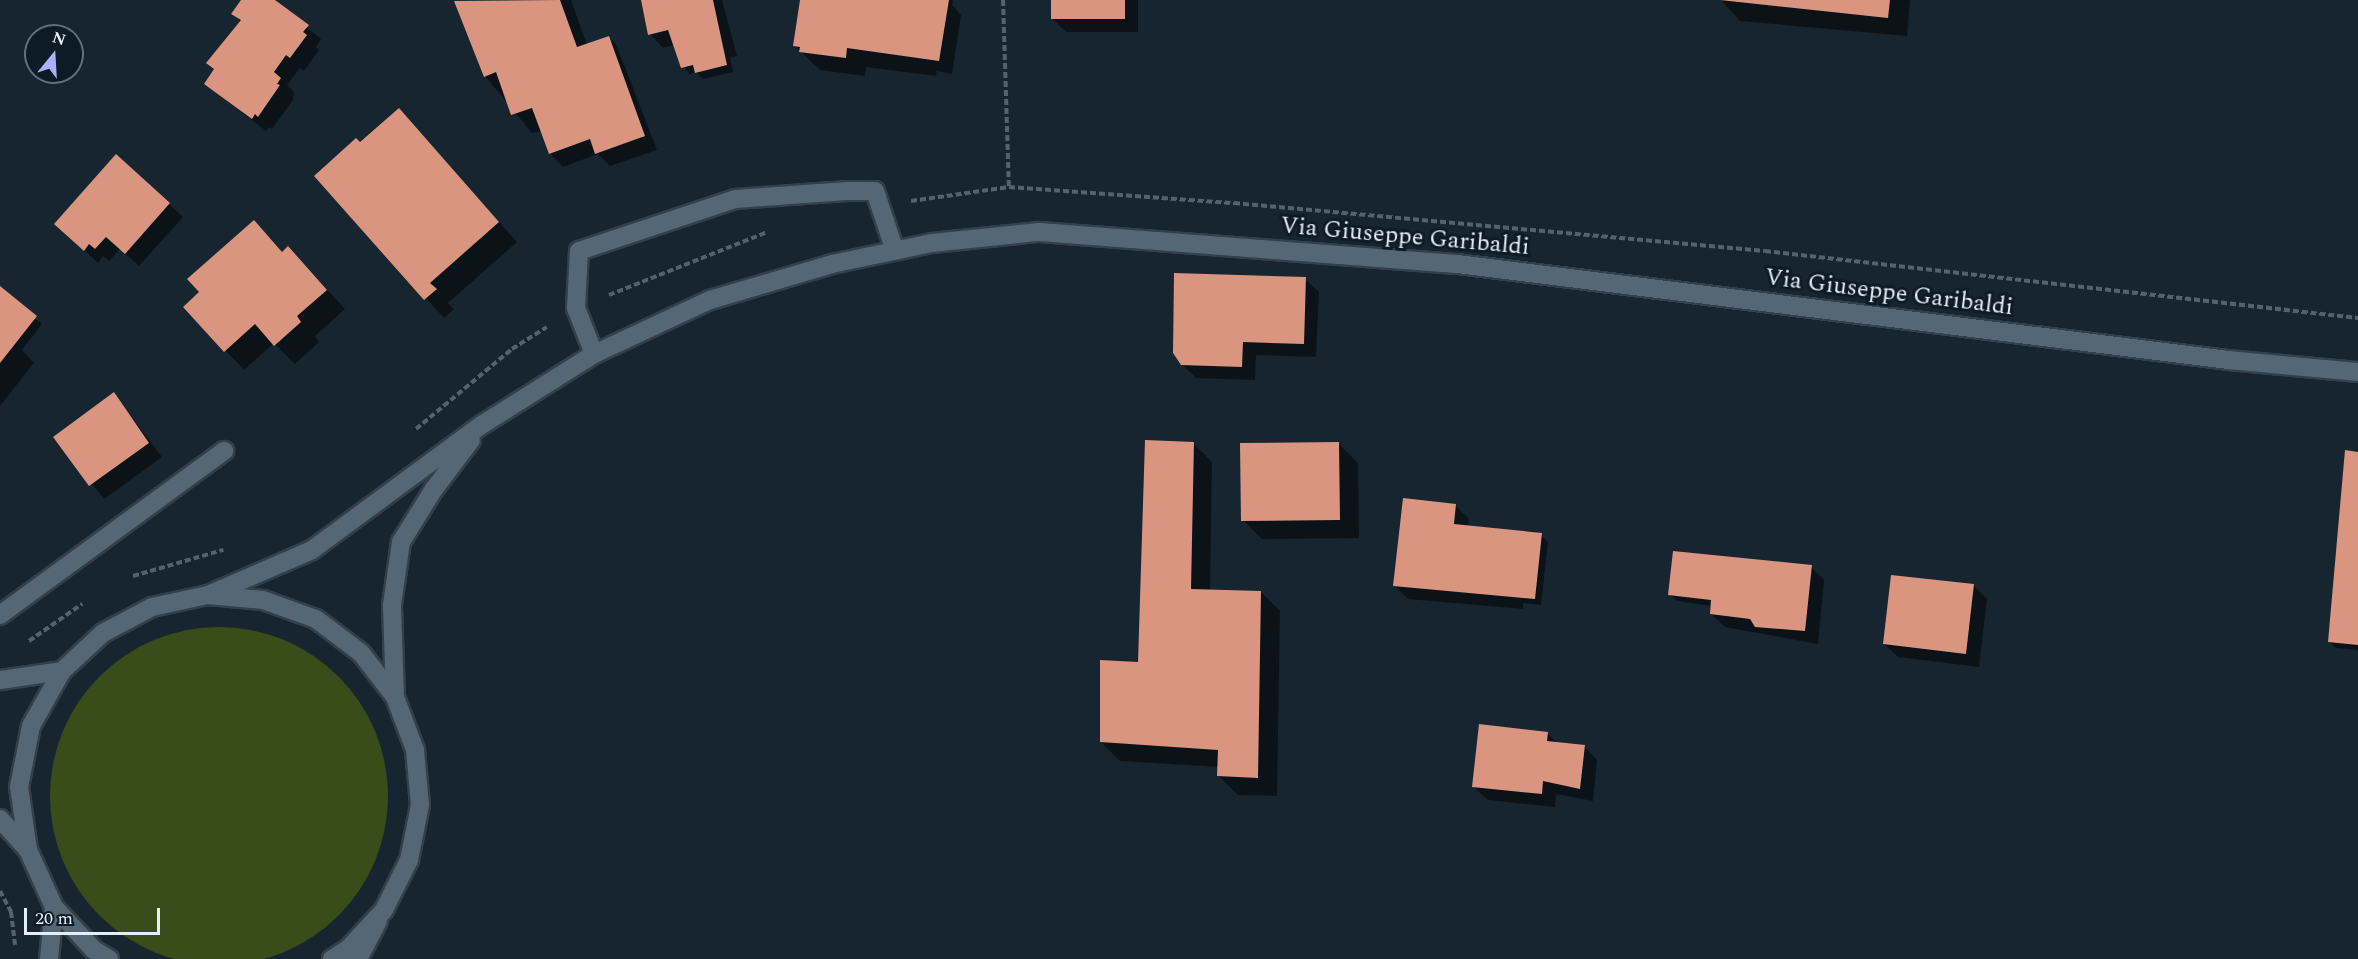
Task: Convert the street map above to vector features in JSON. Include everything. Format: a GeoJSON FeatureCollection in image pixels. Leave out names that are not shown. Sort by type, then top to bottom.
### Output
{"type":"FeatureCollection","features":[{"type":"Feature","properties":{"kind":"main road"},"geometry":{"type":"LineString","coordinates":[[594,354],[576,308],[579,251],[735,199],[875,191],[895,251]]}},
{"type":"Feature","properties":{"kind":"main road","name":"Via Giuseppe Garibaldi"},"geometry":{"type":"LineString","coordinates":[[208,595],[312,550],[483,424],[594,354],[710,300],[832,264],[895,251],[1039,232],[1445,263],[2229,360],[2358,372]]}},
{"type":"Feature","properties":{"kind":"main road","name":"Via Giuseppe Garibaldi"},"geometry":{"type":"LineString","coordinates":[[395,697],[392,605],[401,542],[434,489],[483,424]]}},
{"type":"Feature","properties":{"kind":"main road"},"geometry":{"type":"LineString","coordinates":[[0,615],[224,451]]}},
{"type":"Feature","properties":{"kind":"main road"},"geometry":{"type":"LineString","coordinates":[[109,959],[94,950],[54,906],[28,850],[19,787],[32,726],[62,671],[103,633],[152,607],[208,595],[263,600],[316,619],[361,653],[395,697],[415,750],[420,806],[409,860],[358,959]]}},
{"type":"Feature","properties":{"kind":"main road"},"geometry":{"type":"LineString","coordinates":[[0,680],[62,671]]}},
{"type":"Feature","properties":{"kind":"main road"},"geometry":{"type":"LineString","coordinates":[[0,819],[28,850]]}},
{"type":"Feature","properties":{"kind":"main road"},"geometry":{"type":"LineString","coordinates":[[49,959],[54,906]]}},
{"type":"Feature","properties":{"kind":"main road"},"geometry":{"type":"LineString","coordinates":[[332,959],[348,949],[384,910]]}},
{"type":"Feature","properties":{"kind":"path"},"geometry":{"type":"LineString","coordinates":[[1003,0],[1009,187]]}},
{"type":"Feature","properties":{"kind":"path"},"geometry":{"type":"LineString","coordinates":[[880,204],[949,199],[1009,187],[1234,203],[1765,251],[2358,318]]}},
{"type":"Feature","properties":{"kind":"path"},"geometry":{"type":"LineString","coordinates":[[414,430],[512,350],[576,308],[773,229]]}},
{"type":"Feature","properties":{"kind":"path"},"geometry":{"type":"LineString","coordinates":[[125,580],[145,570],[232,548]]}},
{"type":"Feature","properties":{"kind":"path"},"geometry":{"type":"LineString","coordinates":[[25,644],[86,601]]}},
{"type":"Feature","properties":{"kind":"path"},"geometry":{"type":"LineString","coordinates":[[0,891],[11,912],[15,947]]}},
{"type":"Feature","properties":{"kind":"green space"},"geometry":{"type":"Polygon","coordinates":[[[219,627],[252,630],[284,640],[313,655],[339,676],[360,702],[375,731],[385,763],[388,796],[385,829],[375,861],[360,890],[339,916],[313,937],[284,952],[252,962],[219,965],[186,962],[154,952],[125,937],[99,916],[78,890],[63,861],[53,829],[50,796],[53,763],[63,731],[78,702],[99,676],[125,655],[154,640],[186,630],[219,627]]]}},
{"type":"Feature","properties":{"kind":"building"},"geometry":{"type":"Polygon","coordinates":[[[241,0],[275,0],[309,25],[303,32],[307,35],[290,58],[286,55],[274,72],[281,78],[277,84],[280,85],[258,117],[255,114],[252,119],[204,84],[214,69],[206,63],[241,20],[231,14],[241,0]]]}},
{"type":"Feature","properties":{"kind":"building"},"geometry":{"type":"Polygon","coordinates":[[[560,0],[577,47],[609,36],[645,136],[595,154],[590,139],[549,154],[532,108],[511,115],[496,72],[484,77],[454,1],[560,0]]]}},
{"type":"Feature","properties":{"kind":"building"},"geometry":{"type":"Polygon","coordinates":[[[641,0],[713,0],[727,65],[695,73],[693,65],[681,68],[668,30],[648,35],[641,0]]]}},
{"type":"Feature","properties":{"kind":"building"},"geometry":{"type":"Polygon","coordinates":[[[800,0],[949,0],[939,61],[847,48],[846,58],[799,52],[800,47],[793,46],[800,0]]]}},
{"type":"Feature","properties":{"kind":"building"},"geometry":{"type":"Polygon","coordinates":[[[1051,0],[1125,0],[1125,19],[1051,19],[1051,0]]]}},
{"type":"Feature","properties":{"kind":"building"},"geometry":{"type":"Polygon","coordinates":[[[1720,0],[1890,0],[1888,18],[1720,0]]]}},
{"type":"Feature","properties":{"kind":"building"},"geometry":{"type":"Polygon","coordinates":[[[399,108],[499,222],[430,283],[437,289],[424,300],[314,176],[356,138],[360,142],[399,108]]]}},
{"type":"Feature","properties":{"kind":"building"},"geometry":{"type":"Polygon","coordinates":[[[116,154],[170,203],[125,254],[106,237],[95,249],[89,244],[84,251],[54,224],[116,154]]]}},
{"type":"Feature","properties":{"kind":"building"},"geometry":{"type":"Polygon","coordinates":[[[254,220],[282,252],[288,246],[327,290],[297,316],[301,322],[274,346],[255,324],[224,352],[183,307],[199,292],[187,279],[254,220]]]}},
{"type":"Feature","properties":{"kind":"building"},"geometry":{"type":"Polygon","coordinates":[[[1174,273],[1306,277],[1304,344],[1243,342],[1242,367],[1181,365],[1173,353],[1174,273]]]}},
{"type":"Feature","properties":{"kind":"building"},"geometry":{"type":"Polygon","coordinates":[[[0,286],[37,316],[0,363],[0,286]]]}},
{"type":"Feature","properties":{"kind":"building"},"geometry":{"type":"Polygon","coordinates":[[[114,392],[149,443],[89,486],[53,437],[114,392]]]}},
{"type":"Feature","properties":{"kind":"building"},"geometry":{"type":"Polygon","coordinates":[[[1145,440],[1194,442],[1191,589],[1261,591],[1258,778],[1217,776],[1218,750],[1100,742],[1100,660],[1138,662],[1145,440]]]}},
{"type":"Feature","properties":{"kind":"building"},"geometry":{"type":"Polygon","coordinates":[[[1339,442],[1340,520],[1241,521],[1240,443],[1339,442]]]}},
{"type":"Feature","properties":{"kind":"building"},"geometry":{"type":"Polygon","coordinates":[[[2345,450],[2358,452],[2358,645],[2328,642],[2345,450]]]}},
{"type":"Feature","properties":{"kind":"building"},"geometry":{"type":"Polygon","coordinates":[[[1403,498],[1456,504],[1454,524],[1542,533],[1535,599],[1393,586],[1403,498]]]}},
{"type":"Feature","properties":{"kind":"building"},"geometry":{"type":"Polygon","coordinates":[[[1673,551],[1812,565],[1805,631],[1755,627],[1750,619],[1710,614],[1711,600],[1668,595],[1673,551]]]}},
{"type":"Feature","properties":{"kind":"building"},"geometry":{"type":"Polygon","coordinates":[[[1891,575],[1974,584],[1966,654],[1883,644],[1891,575]]]}},
{"type":"Feature","properties":{"kind":"building"},"geometry":{"type":"Polygon","coordinates":[[[1479,724],[1548,732],[1547,741],[1585,745],[1580,789],[1543,781],[1542,794],[1472,787],[1479,724]]]}}]}
